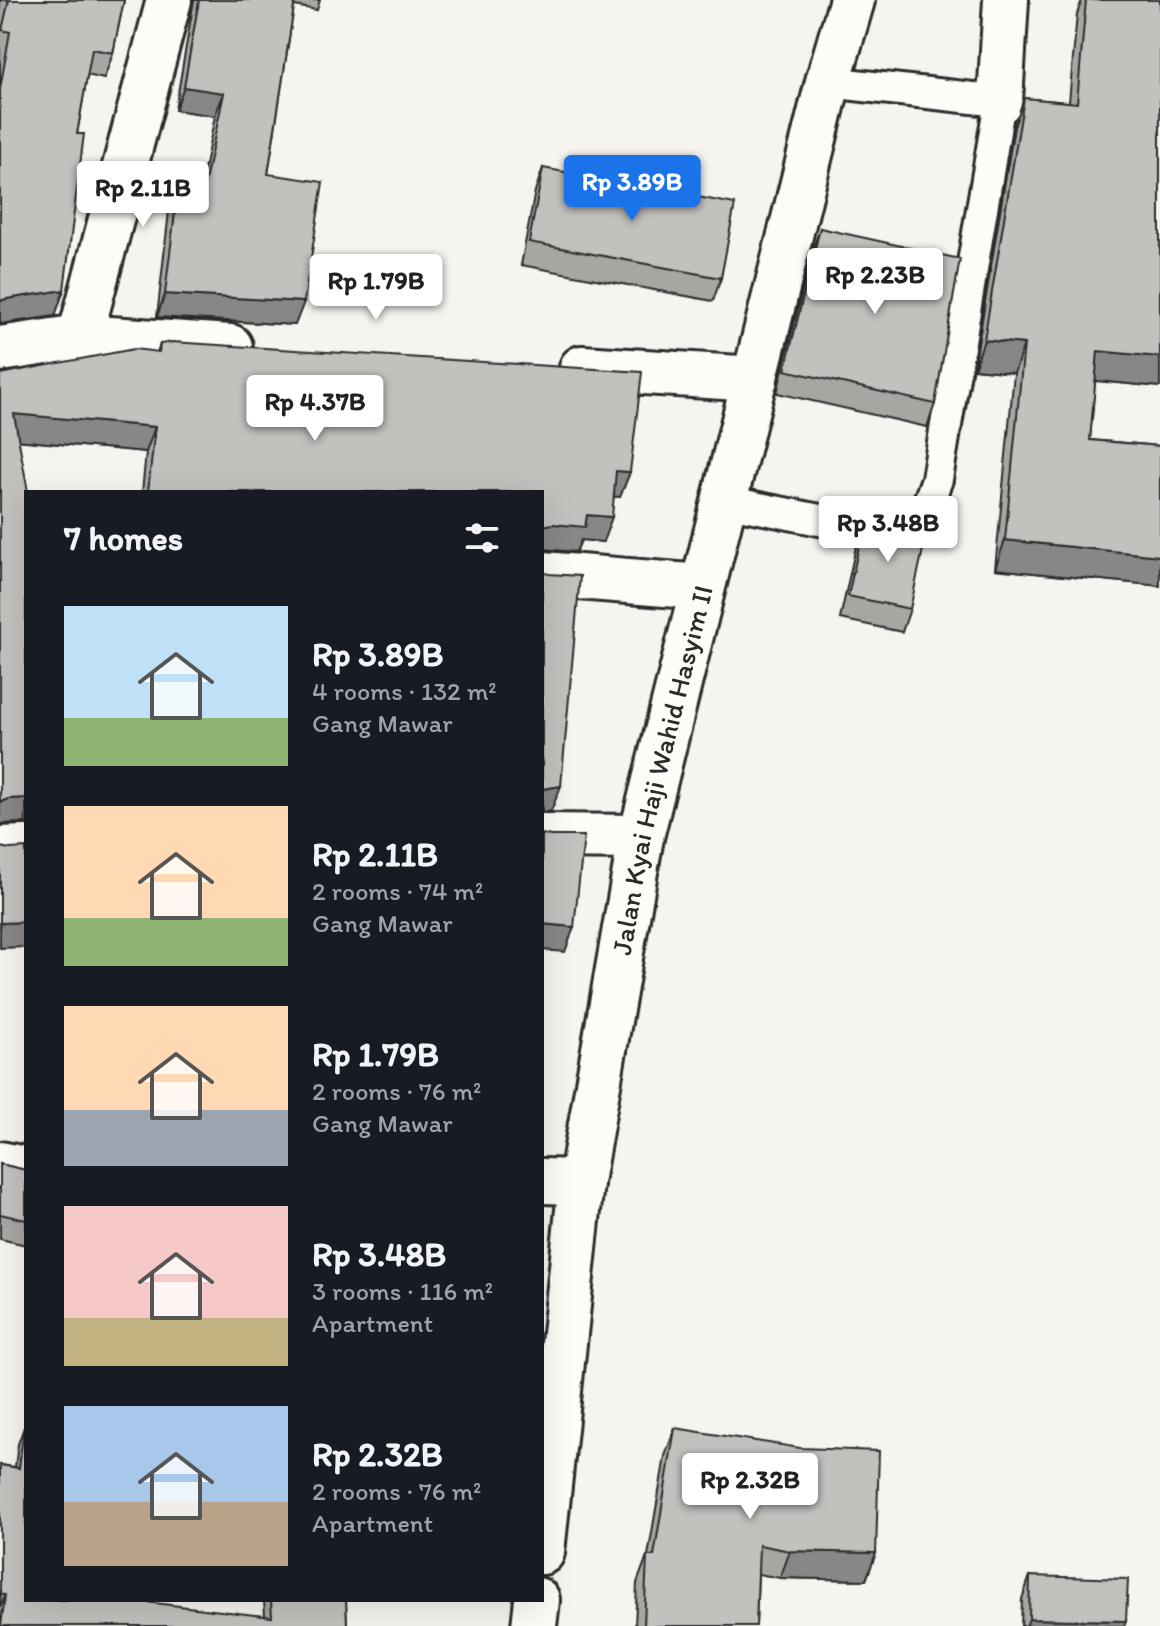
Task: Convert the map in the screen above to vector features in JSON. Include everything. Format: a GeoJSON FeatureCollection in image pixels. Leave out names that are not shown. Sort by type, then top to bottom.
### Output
{"type":"FeatureCollection","features":[{"type":"Feature","properties":{"kind":"street"},"geometry":{"type":"LineString","coordinates":[[80,337],[169,0]]}},
{"type":"Feature","properties":{"kind":"street","name":"Jalan Kyai Haji Wahid Hasyim II"},"geometry":{"type":"LineString","coordinates":[[544,1515],[562,1181],[702,587],[828,82],[852,0]]}},
{"type":"Feature","properties":{"kind":"street"},"geometry":{"type":"LineString","coordinates":[[1000,101],[1006,0]]}},
{"type":"Feature","properties":{"kind":"street"},"geometry":{"type":"LineString","coordinates":[[0,349],[80,337],[269,349]]}},
{"type":"Feature","properties":{"kind":"street"},"geometry":{"type":"LineString","coordinates":[[536,366],[755,379]]}},
{"type":"Feature","properties":{"kind":"street"},"geometry":{"type":"LineString","coordinates":[[544,574],[702,587]]}},
{"type":"Feature","properties":{"kind":"street"},"geometry":{"type":"LineString","coordinates":[[544,836],[641,837]]}},
{"type":"Feature","properties":{"kind":"street"},"geometry":{"type":"LineString","coordinates":[[0,849],[24,848]]}},
{"type":"Feature","properties":{"kind":"street"},"geometry":{"type":"LineString","coordinates":[[0,1164],[24,1169]]}},
{"type":"Feature","properties":{"kind":"street"},"geometry":{"type":"LineString","coordinates":[[534,1626],[537,1602]]}},
{"type":"Feature","properties":{"kind":"lane"},"geometry":{"type":"LineString","coordinates":[[724,501],[875,531],[908,530],[924,515],[937,479],[1000,101],[828,82]]}},
{"type":"Feature","properties":{"kind":"building"},"geometry":{"type":"Polygon","coordinates":[[[9,0],[124,0],[113,53],[92,49],[77,134],[84,134],[64,290],[0,301],[0,89],[10,32],[2,30],[9,0]]]}},
{"type":"Feature","properties":{"kind":"building"},"geometry":{"type":"Polygon","coordinates":[[[199,0],[295,0],[268,174],[323,182],[304,302],[165,294],[178,188],[203,191],[224,93],[184,87],[199,0]]]}},
{"type":"Feature","properties":{"kind":"building"},"geometry":{"type":"Polygon","coordinates":[[[1086,0],[1160,0],[1160,357],[1098,351],[1090,440],[1160,446],[1160,556],[1005,540],[1024,344],[984,340],[1024,98],[1077,103],[1086,0]]]}},
{"type":"Feature","properties":{"kind":"building"},"geometry":{"type":"Polygon","coordinates":[[[543,168],[735,204],[721,278],[529,242],[543,168]]]}},
{"type":"Feature","properties":{"kind":"building"},"geometry":{"type":"Polygon","coordinates":[[[820,228],[960,259],[935,404],[785,370],[820,228]]]}},
{"type":"Feature","properties":{"kind":"building"},"geometry":{"type":"Polygon","coordinates":[[[172,342],[642,372],[630,472],[616,471],[612,517],[587,515],[585,527],[544,526],[544,490],[148,490],[155,427],[14,414],[28,490],[24,490],[24,798],[0,802],[0,374],[134,349],[159,352],[160,344],[172,342]]]}},
{"type":"Feature","properties":{"kind":"building"},"geometry":{"type":"Polygon","coordinates":[[[929,522],[910,609],[848,596],[864,523],[884,526],[929,522]]]}},
{"type":"Feature","properties":{"kind":"building"},"geometry":{"type":"Polygon","coordinates":[[[544,573],[580,576],[561,786],[544,789],[544,573]]]}},
{"type":"Feature","properties":{"kind":"building"},"geometry":{"type":"Polygon","coordinates":[[[544,834],[584,836],[574,927],[544,924],[544,834]]]}},
{"type":"Feature","properties":{"kind":"building"},"geometry":{"type":"Polygon","coordinates":[[[0,847],[24,848],[24,922],[0,923],[0,847]]]}},
{"type":"Feature","properties":{"kind":"building"},"geometry":{"type":"Polygon","coordinates":[[[0,1164],[24,1170],[24,1220],[0,1214],[0,1164]]]}},
{"type":"Feature","properties":{"kind":"building"},"geometry":{"type":"Polygon","coordinates":[[[24,1427],[24,1602],[146,1602],[272,1617],[271,1602],[346,1602],[347,1626],[1,1626],[5,1595],[0,1594],[0,1465],[19,1468],[24,1427]]]}},
{"type":"Feature","properties":{"kind":"building"},"geometry":{"type":"Polygon","coordinates":[[[675,1428],[800,1448],[879,1451],[876,1553],[790,1551],[759,1545],[756,1626],[644,1626],[647,1556],[654,1556],[675,1428]]]}},
{"type":"Feature","properties":{"kind":"building"},"geometry":{"type":"Polygon","coordinates":[[[1030,1576],[1128,1579],[1126,1621],[1029,1619],[1030,1576]]]}}]}
